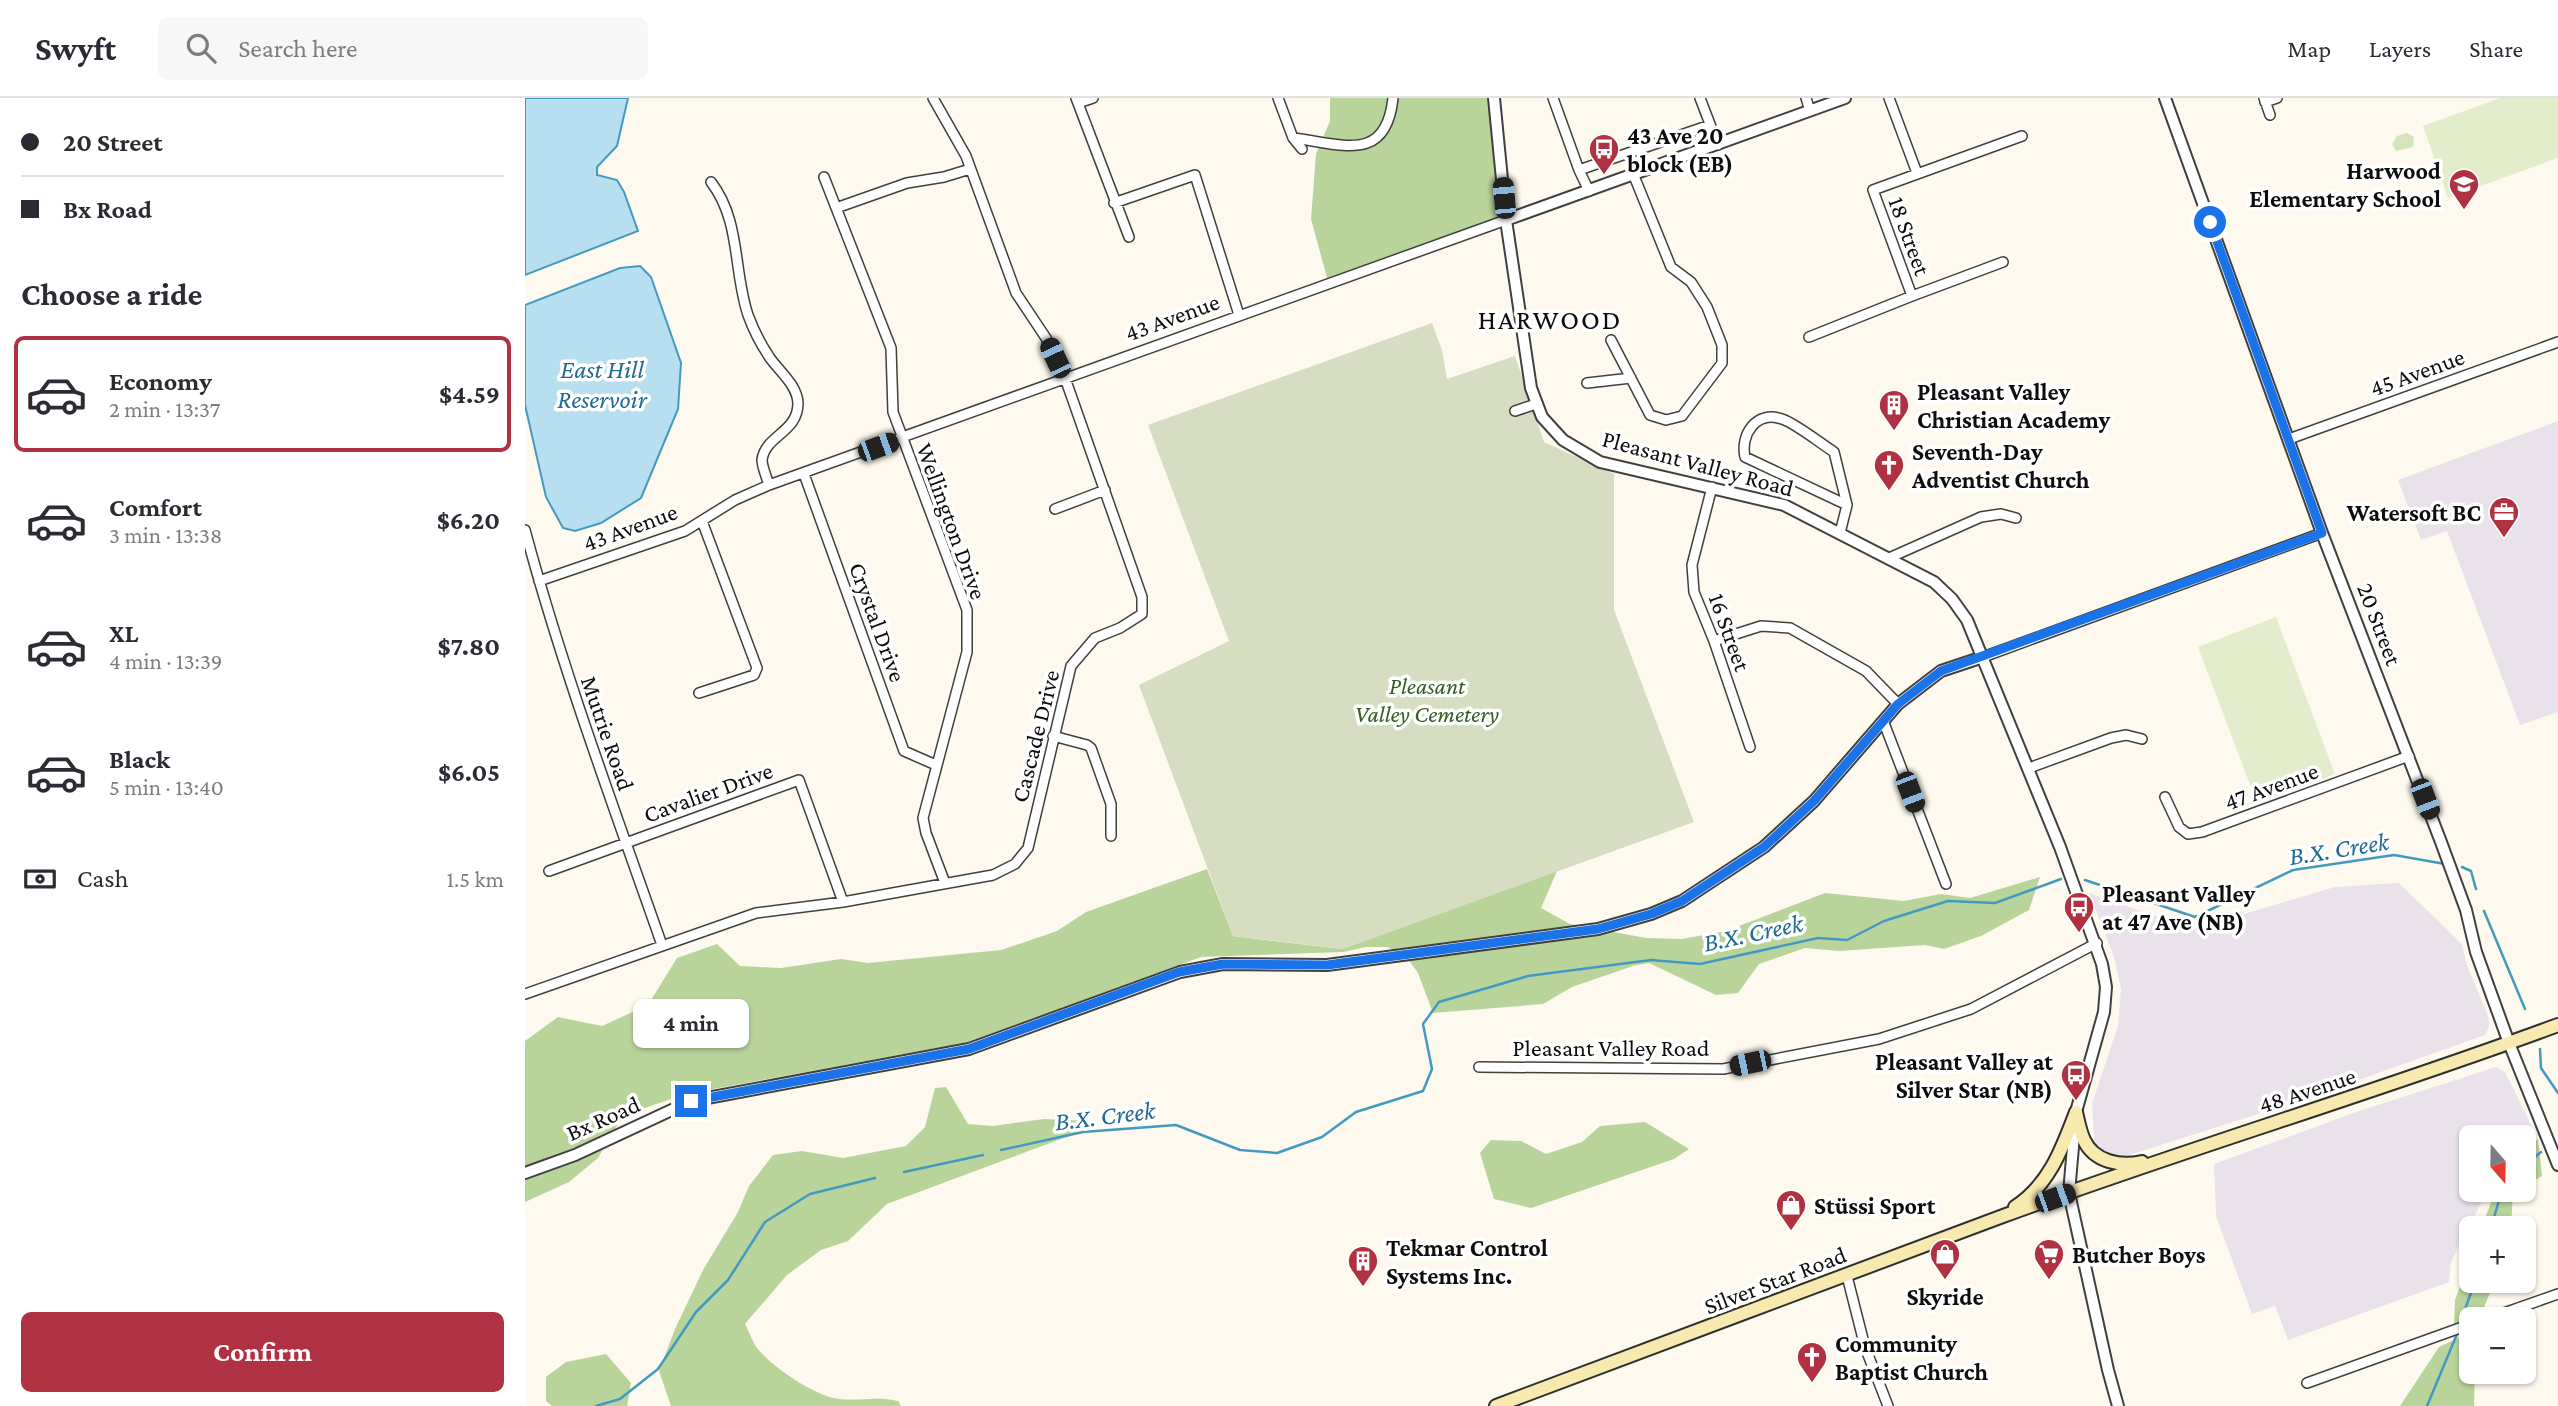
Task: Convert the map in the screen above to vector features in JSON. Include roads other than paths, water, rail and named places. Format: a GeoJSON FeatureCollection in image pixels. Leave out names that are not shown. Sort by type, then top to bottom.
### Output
{"type":"FeatureCollection","features":[{"type":"Feature","properties":{"kind":"main road","name":"48 Avenue"},"geometry":{"type":"LineString","coordinates":[[2069,1193],[2558,1024]]}},
{"type":"Feature","properties":{"kind":"main road"},"geometry":{"type":"LineString","coordinates":[[2076,1112],[2084,1140],[2093,1152],[2106,1160],[2130,1165],[2177,1155]]}},
{"type":"Feature","properties":{"kind":"main road"},"geometry":{"type":"LineString","coordinates":[[1996,1218],[2028,1198],[2039,1187],[2063,1147],[2076,1112]]}},
{"type":"Feature","properties":{"kind":"main road","name":"Silver Star Road"},"geometry":{"type":"LineString","coordinates":[[1496,1406],[2069,1193]]}},
{"type":"Feature","properties":{"kind":"street","name":"Cascade Drive"},"geometry":{"type":"LineString","coordinates":[[525,994],[756,913],[843,902],[993,875],[1015,864],[1028,848],[1070,666],[1095,638],[1120,628],[1142,614],[1142,597],[1065,378],[1046,338],[1016,293],[970,169],[933,98]]}},
{"type":"Feature","properties":{"kind":"street"},"geometry":{"type":"LineString","coordinates":[[1093,98],[1077,101],[1129,237]]}},
{"type":"Feature","properties":{"kind":"street"},"geometry":{"type":"LineString","coordinates":[[1278,98],[1293,138],[1302,149]]}},
{"type":"Feature","properties":{"kind":"street"},"geometry":{"type":"LineString","coordinates":[[1293,138],[1356,146],[1368,144],[1383,134],[1390,118],[1392,98]]}},
{"type":"Feature","properties":{"kind":"street","name":"Pleasant Valley Road"},"geometry":{"type":"LineString","coordinates":[[1494,98],[1506,220],[1531,388],[1542,417],[1563,440],[1600,462],[1784,505],[1934,582],[1952,599],[1967,620],[2029,768],[2097,943],[2106,987],[2104,1012],[2076,1112],[2069,1193],[2118,1406]]}},
{"type":"Feature","properties":{"kind":"street"},"geometry":{"type":"LineString","coordinates":[[1553,98],[1589,191]]}},
{"type":"Feature","properties":{"kind":"street"},"geometry":{"type":"LineString","coordinates":[[1700,98],[1718,145]]}},
{"type":"Feature","properties":{"kind":"street"},"geometry":{"type":"LineString","coordinates":[[1806,98],[1810,111]]}},
{"type":"Feature","properties":{"kind":"street","name":"43 Avenue"},"geometry":{"type":"LineString","coordinates":[[539,581],[685,531],[735,500],[769,485],[1845,98]]}},
{"type":"Feature","properties":{"kind":"street","name":"18 Street"},"geometry":{"type":"LineString","coordinates":[[1889,98],[1917,173],[1873,190],[1912,296]]}},
{"type":"Feature","properties":{"kind":"street","name":"20 Street"},"geometry":{"type":"LineString","coordinates":[[2165,98],[2322,533],[2466,911],[2476,952],[2509,1043],[2558,1165]]}},
{"type":"Feature","properties":{"kind":"street"},"geometry":{"type":"LineString","coordinates":[[2270,115],[2265,100],[2277,98]]}},
{"type":"Feature","properties":{"kind":"street"},"geometry":{"type":"LineString","coordinates":[[1579,170],[1710,125]]}},
{"type":"Feature","properties":{"kind":"street"},"geometry":{"type":"LineString","coordinates":[[1917,173],[2021,136]]}},
{"type":"Feature","properties":{"kind":"street"},"geometry":{"type":"LineString","coordinates":[[836,208],[907,183],[944,177],[970,169]]}},
{"type":"Feature","properties":{"kind":"street"},"geometry":{"type":"LineString","coordinates":[[1114,203],[1195,175],[1240,315]]}},
{"type":"Feature","properties":{"kind":"street"},"geometry":{"type":"LineString","coordinates":[[1611,340],[1650,415],[1666,421],[1682,416],[1722,363],[1722,345],[1707,307],[1691,282],[1671,267],[1634,176]]}},
{"type":"Feature","properties":{"kind":"street","name":"Wellington Drive"},"geometry":{"type":"LineString","coordinates":[[824,177],[891,348],[893,412],[967,610],[967,652],[923,818],[926,833],[946,883]]}},
{"type":"Feature","properties":{"kind":"street"},"geometry":{"type":"LineString","coordinates":[[711,182],[723,198],[735,239],[741,288],[749,317],[769,357],[791,384],[798,399],[797,412],[791,426],[766,448],[762,461],[769,485]]}},
{"type":"Feature","properties":{"kind":"street"},"geometry":{"type":"LineString","coordinates":[[1809,337],[2003,262]]}},
{"type":"Feature","properties":{"kind":"street","name":"45 Avenue"},"geometry":{"type":"LineString","coordinates":[[2289,439],[2558,342]]}},
{"type":"Feature","properties":{"kind":"street"},"geometry":{"type":"LineString","coordinates":[[1587,383],[1631,378]]}},
{"type":"Feature","properties":{"kind":"street"},"geometry":{"type":"LineString","coordinates":[[1515,411],[1536,404]]}},
{"type":"Feature","properties":{"kind":"street","name":"Pleasant Valley Road"},"geometry":{"type":"LineString","coordinates":[[1840,533],[1847,505],[1834,452],[1781,418],[1763,418],[1750,426],[1742,444],[1745,457],[1847,505]]}},
{"type":"Feature","properties":{"kind":"street","name":"Crystal Drive"},"geometry":{"type":"LineString","coordinates":[[804,474],[904,751],[936,765]]}},
{"type":"Feature","properties":{"kind":"street","name":"16 Street"},"geometry":{"type":"LineString","coordinates":[[1712,487],[1692,565],[1694,592],[1714,641],[1750,747]]}},
{"type":"Feature","properties":{"kind":"street"},"geometry":{"type":"LineString","coordinates":[[1055,509],[1105,490]]}},
{"type":"Feature","properties":{"kind":"street"},"geometry":{"type":"LineString","coordinates":[[1889,558],[1981,517],[2001,514],[2016,518]]}},
{"type":"Feature","properties":{"kind":"street"},"geometry":{"type":"LineString","coordinates":[[699,693],[754,675],[757,668],[702,521]]}},
{"type":"Feature","properties":{"kind":"street","name":"Mutrie Road"},"geometry":{"type":"LineString","coordinates":[[525,530],[597,761],[662,945]]}},
{"type":"Feature","properties":{"kind":"street"},"geometry":{"type":"LineString","coordinates":[[1983,657],[2322,533]]}},
{"type":"Feature","properties":{"kind":"street"},"geometry":{"type":"LineString","coordinates":[[1714,641],[1761,626],[1790,628],[1866,671],[1898,704]]}},
{"type":"Feature","properties":{"kind":"street","name":"Bx Road"},"geometry":{"type":"LineString","coordinates":[[525,1173],[575,1154],[691,1101],[969,1049],[1179,972],[1223,964],[1327,965],[1598,929],[1651,914],[1682,901],[1764,847],[1814,801],[1898,704],[1941,671],[1983,657]]}},
{"type":"Feature","properties":{"kind":"street"},"geometry":{"type":"LineString","coordinates":[[1884,723],[1946,884]]}},
{"type":"Feature","properties":{"kind":"street"},"geometry":{"type":"LineString","coordinates":[[2029,768],[2126,734],[2142,739]]}},
{"type":"Feature","properties":{"kind":"street"},"geometry":{"type":"LineString","coordinates":[[1053,736],[1091,748],[1111,804],[1111,836]]}},
{"type":"Feature","properties":{"kind":"street","name":"47 Avenue"},"geometry":{"type":"LineString","coordinates":[[2165,797],[2179,827],[2188,834],[2202,832],[2409,756]]}},
{"type":"Feature","properties":{"kind":"street","name":"Cavalier Drive"},"geometry":{"type":"LineString","coordinates":[[626,842],[799,780],[843,902]]}},
{"type":"Feature","properties":{"kind":"street"},"geometry":{"type":"LineString","coordinates":[[548,872],[626,842]]}},
{"type":"Feature","properties":{"kind":"street","name":"Pleasant Valley Road"},"geometry":{"type":"LineString","coordinates":[[1479,1067],[1723,1069],[1879,1039],[1971,1009],[2097,943]]}},
{"type":"Feature","properties":{"kind":"street"},"geometry":{"type":"LineString","coordinates":[[1847,1276],[1862,1337],[1888,1406]]}},
{"type":"Feature","properties":{"kind":"street"},"geometry":{"type":"LineString","coordinates":[[2521,1307],[2558,1294]]}},
{"type":"Feature","properties":{"kind":"street"},"geometry":{"type":"LineString","coordinates":[[2307,1383],[2459,1328]]}},
{"type":"Feature","properties":{"kind":"water"},"geometry":{"type":"Polygon","coordinates":[[[525,98],[628,98],[617,146],[597,167],[597,175],[617,180],[638,231],[525,275],[525,98]]]}},
{"type":"Feature","properties":{"kind":"water","name":"East Hill Reservoir"},"geometry":{"type":"Polygon","coordinates":[[[640,266],[651,277],[681,363],[678,409],[641,498],[601,523],[575,531],[563,528],[546,497],[525,405],[525,305],[620,268],[640,266]]]}},
{"type":"Feature","properties":{"kind":"waterway","name":"B.X. Creek"},"geometry":{"type":"LineString","coordinates":[[2085,880],[2195,917],[2293,870],[2394,855],[2445,864]]}},
{"type":"Feature","properties":{"kind":"waterway","name":"B.X. Creek"},"geometry":{"type":"LineString","coordinates":[[2462,867],[2471,871],[2476,889]]}},
{"type":"Feature","properties":{"kind":"waterway","name":"B.X. Creek"},"geometry":{"type":"LineString","coordinates":[[1001,1150],[1083,1132],[1176,1125],[1240,1150],[1277,1153],[1322,1137],[1356,1112],[1423,1091],[1432,1069],[1423,1024],[1439,1002],[1528,976],[1651,960],[1700,964],[1818,938],[1847,940],[1884,921],[1948,901],[1995,903],[2061,879]]}},
{"type":"Feature","properties":{"kind":"waterway","name":"B.X. Creek"},"geometry":{"type":"LineString","coordinates":[[2484,911],[2525,1009]]}},
{"type":"Feature","properties":{"kind":"waterway","name":"B.X. Creek"},"geometry":{"type":"LineString","coordinates":[[2540,1049],[2541,1068],[2558,1093]]}},
{"type":"Feature","properties":{"kind":"waterway","name":"B.X. Creek"},"geometry":{"type":"LineString","coordinates":[[2536,1156],[2541,1152]]}},
{"type":"Feature","properties":{"kind":"waterway","name":"B.X. Creek"},"geometry":{"type":"LineString","coordinates":[[904,1172],[983,1155]]}},
{"type":"Feature","properties":{"kind":"waterway","name":"B.X. Creek"},"geometry":{"type":"LineString","coordinates":[[596,1406],[620,1399],[658,1369],[696,1312],[728,1280],[765,1222],[810,1194],[875,1178]]}},
{"type":"Feature","properties":{"kind":"waterway","name":"B.X. Creek"},"geometry":{"type":"LineString","coordinates":[[2494,1216],[2499,1202]]}},
{"type":"Feature","properties":{"kind":"waterway","name":"B.X. Creek"},"geometry":{"type":"LineString","coordinates":[[2466,1307],[2471,1293]]}},
{"type":"Feature","properties":{"kind":"waterway","name":"B.X. Creek"},"geometry":{"type":"LineString","coordinates":[[2427,1406],[2457,1334]]}},
{"type":"Feature","properties":{"kind":"place","name":"43 Ave 20 block (EB)"},"geometry":{"type":"Point","coordinates":[1604,176]}},
{"type":"Feature","properties":{"kind":"place","name":"Harwood Elementary School"},"geometry":{"type":"Point","coordinates":[2464,211]}},
{"type":"Feature","properties":{"kind":"place","name":"Pleasant Valley Christian Academy"},"geometry":{"type":"Point","coordinates":[1894,432]}},
{"type":"Feature","properties":{"kind":"place","name":"Seventh-Day Adventist Church"},"geometry":{"type":"Point","coordinates":[1889,492]}},
{"type":"Feature","properties":{"kind":"place","name":"Watersoft BC"},"geometry":{"type":"Point","coordinates":[2504,539]}},
{"type":"Feature","properties":{"kind":"place","name":"Pleasant Valley at 47 Ave (NB)"},"geometry":{"type":"Point","coordinates":[2079,934]}},
{"type":"Feature","properties":{"kind":"place","name":"Pleasant Valley at Silver Star (NB)"},"geometry":{"type":"Point","coordinates":[2076,1102]}},
{"type":"Feature","properties":{"kind":"place","name":"Stüssi Sport"},"geometry":{"type":"Point","coordinates":[1791,1232]}},
{"type":"Feature","properties":{"kind":"place","name":"Skyride"},"geometry":{"type":"Point","coordinates":[1945,1281]}},
{"type":"Feature","properties":{"kind":"place","name":"Butcher Boys"},"geometry":{"type":"Point","coordinates":[2049,1281]}},
{"type":"Feature","properties":{"kind":"place","name":"Tekmar Control Systems Inc."},"geometry":{"type":"Point","coordinates":[1363,1288]}},
{"type":"Feature","properties":{"kind":"place","name":"Community Baptist Church"},"geometry":{"type":"Point","coordinates":[1812,1384]}},
{"type":"Feature","properties":{"kind":"district","name":"HARWOOD"},"geometry":{"type":"Point","coordinates":[1550,319]}},
{"type":"Feature","properties":{"kind":"park label","name":"Pleasant Valley Cemetery"},"geometry":{"type":"Point","coordinates":[1427,699]}}]}
